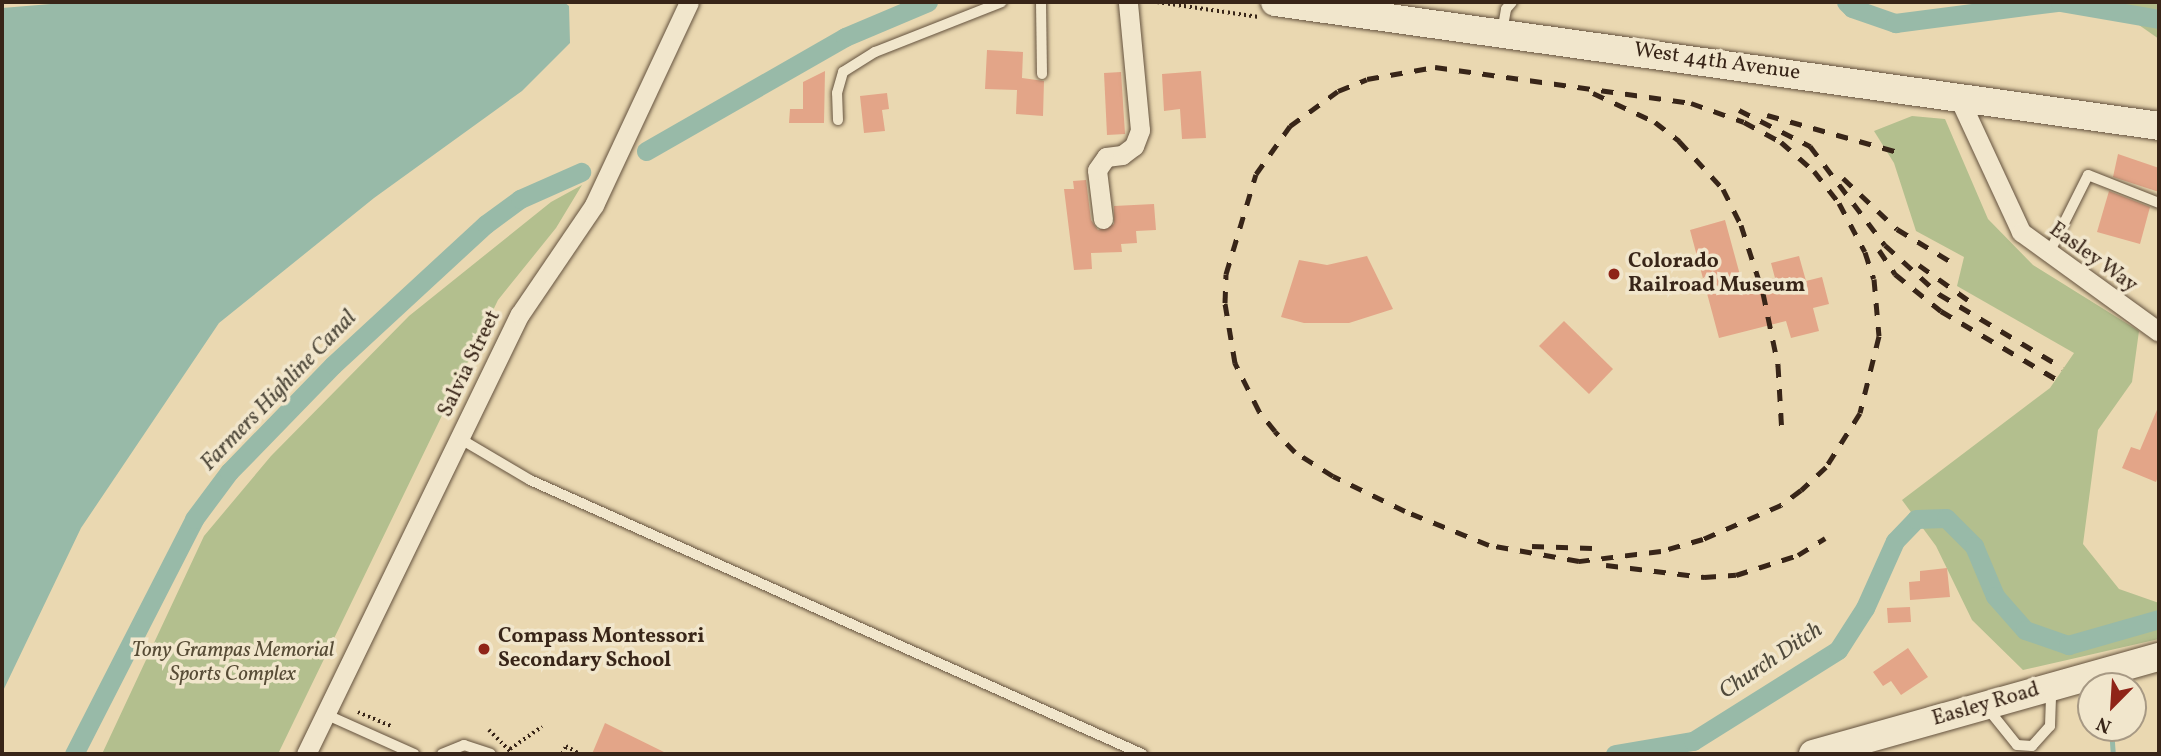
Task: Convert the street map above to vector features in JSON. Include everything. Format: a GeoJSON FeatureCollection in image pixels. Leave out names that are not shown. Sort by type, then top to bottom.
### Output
{"type":"FeatureCollection","features":[{"type":"Feature","properties":{"kind":"street","name":"Salvia Street"},"geometry":{"type":"LineString","coordinates":[[306,754],[527,299],[594,205],[689,2]]}},
{"type":"Feature","properties":{"kind":"street"},"geometry":{"type":"LineString","coordinates":[[1103,219],[1097,170],[1106,158],[1122,155],[1135,146],[1140,130],[1128,2]]}},
{"type":"Feature","properties":{"kind":"street","name":"West 44th Avenue"},"geometry":{"type":"LineString","coordinates":[[1275,2],[2159,126]]}},
{"type":"Feature","properties":{"kind":"street","name":"Easley Way"},"geometry":{"type":"LineString","coordinates":[[1958,96],[2021,232],[2048,256],[2159,332]]}},
{"type":"Feature","properties":{"kind":"street","name":"Easley Road"},"geometry":{"type":"LineString","coordinates":[[1813,754],[2159,657]]}},
{"type":"Feature","properties":{"kind":"lane"},"geometry":{"type":"LineString","coordinates":[[838,120],[837,93],[843,72],[875,52],[1002,2]]}},
{"type":"Feature","properties":{"kind":"lane"},"geometry":{"type":"LineString","coordinates":[[1041,2],[1042,75]]}},
{"type":"Feature","properties":{"kind":"lane"},"geometry":{"type":"LineString","coordinates":[[1502,33],[1506,9],[1512,2]]}},
{"type":"Feature","properties":{"kind":"lane"},"geometry":{"type":"LineString","coordinates":[[2048,256],[2088,175],[2159,203]]}},
{"type":"Feature","properties":{"kind":"lane"},"geometry":{"type":"LineString","coordinates":[[459,438],[502,466],[588,506],[1142,754]]}},
{"type":"Feature","properties":{"kind":"lane"},"geometry":{"type":"LineString","coordinates":[[1986,705],[2003,732],[2017,745],[2032,746],[2050,726],[2050,687]]}},
{"type":"Feature","properties":{"kind":"lane"},"geometry":{"type":"LineString","coordinates":[[325,714],[414,754]]}},
{"type":"Feature","properties":{"kind":"lane"},"geometry":{"type":"LineString","coordinates":[[442,754],[464,745],[491,754]]}},
{"type":"Feature","properties":{"kind":"path"},"geometry":{"type":"LineString","coordinates":[[510,749],[542,727]]}},
{"type":"Feature","properties":{"kind":"path"},"geometry":{"type":"LineString","coordinates":[[489,730],[513,754]]}},
{"type":"Feature","properties":{"kind":"path"},"geometry":{"type":"LineString","coordinates":[[562,754],[566,746],[580,754]]}},
{"type":"Feature","properties":{"kind":"green space"},"geometry":{"type":"Polygon","coordinates":[[[2106,2],[2159,2],[2159,39],[2106,2]]]}},
{"type":"Feature","properties":{"kind":"green space"},"geometry":{"type":"Polygon","coordinates":[[[1912,116],[1945,119],[1988,219],[2033,265],[2139,331],[2132,382],[2098,430],[2083,544],[2119,589],[2159,603],[2159,639],[2023,670],[1972,620],[1936,546],[1902,500],[2050,388],[2074,353],[1957,286],[1964,257],[1916,231],[1894,163],[1874,131],[1912,116]]]}},
{"type":"Feature","properties":{"kind":"green space","name":"Tony Grampas Memorial Sports Complex"},"geometry":{"type":"Polygon","coordinates":[[[582,185],[556,228],[498,300],[278,754],[102,754],[204,536],[271,456],[409,316],[551,202],[582,185]]]}},
{"type":"Feature","properties":{"kind":"shaded area"},"geometry":{"type":"Polygon","coordinates":[[[75,2],[564,2],[569,6],[570,43],[522,91],[374,198],[219,323],[81,528],[2,693],[2,8],[75,2]]]}},
{"type":"Feature","properties":{"kind":"building"},"geometry":{"type":"Polygon","coordinates":[[[987,50],[1023,52],[1022,78],[1044,81],[1043,116],[1016,114],[1017,90],[985,89],[987,50]]]}},
{"type":"Feature","properties":{"kind":"building"},"geometry":{"type":"Polygon","coordinates":[[[825,71],[824,123],[789,123],[790,109],[803,109],[803,82],[825,71]]]}},
{"type":"Feature","properties":{"kind":"building"},"geometry":{"type":"Polygon","coordinates":[[[1201,71],[1206,138],[1182,139],[1180,109],[1164,111],[1162,74],[1201,71]]]}},
{"type":"Feature","properties":{"kind":"building"},"geometry":{"type":"Polygon","coordinates":[[[1121,72],[1125,134],[1107,135],[1104,73],[1121,72]]]}},
{"type":"Feature","properties":{"kind":"building"},"geometry":{"type":"Polygon","coordinates":[[[887,93],[889,109],[882,110],[885,131],[864,133],[860,96],[887,93]]]}},
{"type":"Feature","properties":{"kind":"building"},"geometry":{"type":"Polygon","coordinates":[[[2118,154],[2159,168],[2159,192],[2113,177],[2118,154]]]}},
{"type":"Feature","properties":{"kind":"building"},"geometry":{"type":"Polygon","coordinates":[[[1086,180],[1091,220],[1098,230],[1114,224],[1114,206],[1154,204],[1156,230],[1136,231],[1137,243],[1121,244],[1122,252],[1091,253],[1092,269],[1074,270],[1064,189],[1074,189],[1073,181],[1086,180]]]}},
{"type":"Feature","properties":{"kind":"building"},"geometry":{"type":"Polygon","coordinates":[[[2109,191],[2150,207],[2140,244],[2097,232],[2109,191]]]}},
{"type":"Feature","properties":{"kind":"building"},"geometry":{"type":"Polygon","coordinates":[[[1725,220],[1743,286],[1775,278],[1771,263],[1799,256],[1806,281],[1822,277],[1829,304],[1813,308],[1819,331],[1791,338],[1786,321],[1719,338],[1690,230],[1725,220]]]}},
{"type":"Feature","properties":{"kind":"building"},"geometry":{"type":"Polygon","coordinates":[[[1367,256],[1393,309],[1349,323],[1304,323],[1281,317],[1299,260],[1327,265],[1367,256]]]}},
{"type":"Feature","properties":{"kind":"building"},"geometry":{"type":"Polygon","coordinates":[[[1564,321],[1613,369],[1589,394],[1539,346],[1564,321]]]}},
{"type":"Feature","properties":{"kind":"building"},"geometry":{"type":"Polygon","coordinates":[[[2159,405],[2159,474],[2156,482],[2122,468],[2131,447],[2140,450],[2159,405]]]}},
{"type":"Feature","properties":{"kind":"building"},"geometry":{"type":"Polygon","coordinates":[[[1947,568],[1950,597],[1910,600],[1909,582],[1920,581],[1920,571],[1947,568]]]}},
{"type":"Feature","properties":{"kind":"building"},"geometry":{"type":"Polygon","coordinates":[[[1910,607],[1911,622],[1888,623],[1887,608],[1910,607]]]}},
{"type":"Feature","properties":{"kind":"building"},"geometry":{"type":"Polygon","coordinates":[[[1908,648],[1928,677],[1901,695],[1891,681],[1883,686],[1873,672],[1908,648]]]}},
{"type":"Feature","properties":{"kind":"building"},"geometry":{"type":"Polygon","coordinates":[[[605,723],[668,754],[592,754],[605,723]]]}},
{"type":"Feature","properties":{"kind":"waterway","name":"Farmers Highline Canal"},"geometry":{"type":"LineString","coordinates":[[646,151],[845,37],[928,2]]}},
{"type":"Feature","properties":{"kind":"waterway","name":"Farmers Highline Canal"},"geometry":{"type":"LineString","coordinates":[[1846,2],[1852,8],[1895,23],[2057,2]]}},
{"type":"Feature","properties":{"kind":"waterway","name":"Farmers Highline Canal"},"geometry":{"type":"LineString","coordinates":[[2060,2],[2159,19]]}},
{"type":"Feature","properties":{"kind":"waterway","name":"Farmers Highline Canal"},"geometry":{"type":"LineString","coordinates":[[74,754],[194,519],[229,472],[333,365],[486,224],[520,199],[581,172]]}},
{"type":"Feature","properties":{"kind":"waterway","name":"Church Ditch"},"geometry":{"type":"LineString","coordinates":[[1615,754],[1693,741],[1838,650],[1865,608],[1895,541],[1916,519],[1946,518],[1974,546],[1995,596],[2025,630],[2068,645],[2159,619]]}},
{"type":"Feature","properties":{"kind":"waterway"},"geometry":{"type":"LineString","coordinates":[[2112,742],[2113,754]]}},
{"type":"Feature","properties":{"kind":"railway"},"geometry":{"type":"LineString","coordinates":[[1435,67],[1691,103],[1744,122],[1781,142],[1814,171],[1839,203],[1865,252],[1874,279],[1879,336],[1860,413],[1826,467],[1801,490],[1781,505],[1703,539],[1661,551],[1579,561],[1489,545],[1405,511],[1333,476],[1295,452],[1275,431],[1259,411],[1235,363],[1225,303],[1226,274],[1256,174],[1290,126],[1338,91],[1367,79],[1435,67]]}},
{"type":"Feature","properties":{"kind":"railway"},"geometry":{"type":"LineString","coordinates":[[1593,93],[1655,122],[1679,141],[1723,189],[1741,225],[1763,293],[1778,365],[1782,435]]}},
{"type":"Feature","properties":{"kind":"railway"},"geometry":{"type":"LineString","coordinates":[[1739,110],[1810,146],[1885,245],[1939,294],[2063,368]]}},
{"type":"Feature","properties":{"kind":"railway"},"geometry":{"type":"LineString","coordinates":[[1767,115],[1898,152]]}},
{"type":"Feature","properties":{"kind":"railway"},"geometry":{"type":"LineString","coordinates":[[1843,178],[1897,229],[1958,266]]}},
{"type":"Feature","properties":{"kind":"railway"},"geometry":{"type":"LineString","coordinates":[[1879,250],[1895,274],[1941,311],[2061,382]]}},
{"type":"Feature","properties":{"kind":"railway"},"geometry":{"type":"LineString","coordinates":[[1919,265],[1968,300]]}},
{"type":"Feature","properties":{"kind":"railway"},"geometry":{"type":"LineString","coordinates":[[1606,565],[1704,577],[1736,575],[1798,555],[1825,538]]}},
{"type":"Feature","properties":{"kind":"railway"},"geometry":{"type":"LineString","coordinates":[[1532,546],[1592,548]]}},
{"type":"Feature","properties":{"kind":"place","name":"Colorado Railroad Museum"},"geometry":{"type":"Point","coordinates":[1614,274]}},
{"type":"Feature","properties":{"kind":"place","name":"Compass Montessori Secondary School"},"geometry":{"type":"Point","coordinates":[484,649]}}]}
